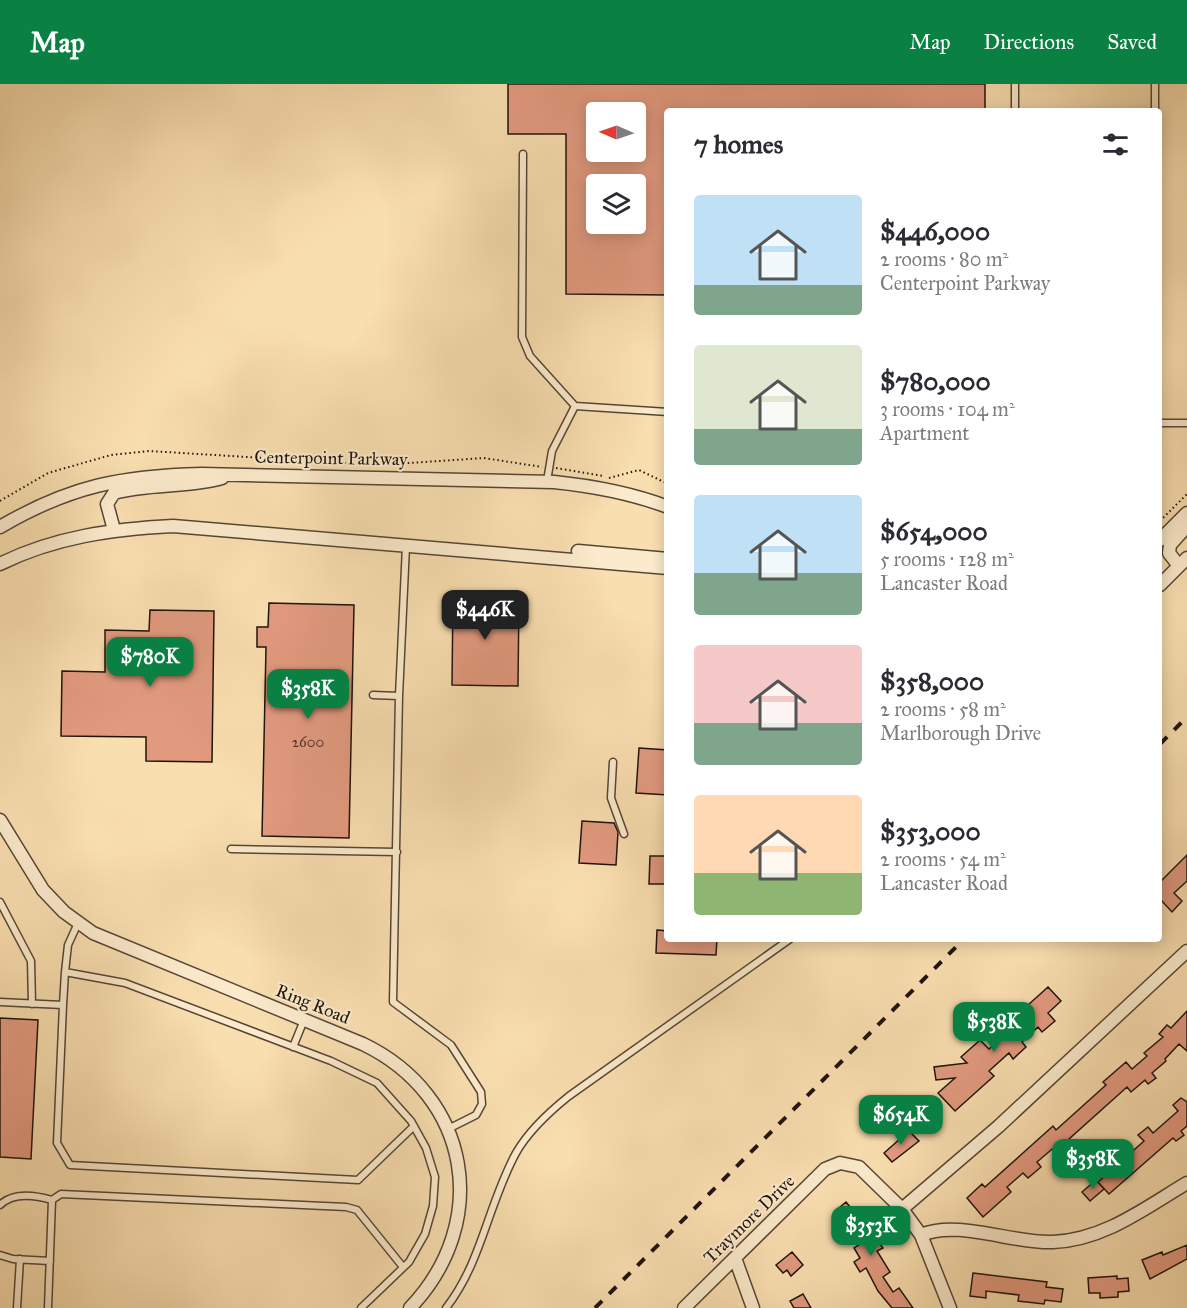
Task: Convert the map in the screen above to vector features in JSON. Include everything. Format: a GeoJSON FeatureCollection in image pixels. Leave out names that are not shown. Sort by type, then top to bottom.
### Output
{"type":"FeatureCollection","features":[{"type":"Feature","properties":{"kind":"street","name":"Centerpoint Parkway"},"geometry":{"type":"LineString","coordinates":[[0,527],[49,500],[88,487],[148,477],[238,474],[547,481],[601,488],[641,497],[664,506]]}},
{"type":"Feature","properties":{"kind":"street"},"geometry":{"type":"LineString","coordinates":[[114,530],[107,504],[114,493],[152,485],[202,484],[238,474]]}},
{"type":"Feature","properties":{"kind":"street"},"geometry":{"type":"LineString","coordinates":[[1162,538],[1187,513]]}},
{"type":"Feature","properties":{"kind":"street"},"geometry":{"type":"LineString","coordinates":[[0,564],[54,543],[114,530],[173,526],[664,568]]}},
{"type":"Feature","properties":{"kind":"street"},"geometry":{"type":"LineString","coordinates":[[1162,583],[1183,562],[1170,553],[1170,545],[1187,526]]}},
{"type":"Feature","properties":{"kind":"street"},"geometry":{"type":"LineString","coordinates":[[521,555],[561,550],[664,559]]}},
{"type":"Feature","properties":{"kind":"street","name":"Ring Road"},"geometry":{"type":"LineString","coordinates":[[0,821],[43,890],[78,923],[93,933],[363,1044],[393,1061],[425,1091],[448,1129],[455,1149],[460,1181],[457,1224],[451,1245],[437,1275],[410,1308]]}},
{"type":"Feature","properties":{"kind":"street"},"geometry":{"type":"LineString","coordinates":[[950,1308],[921,1235],[902,1209],[999,1126],[1187,951]]}},
{"type":"Feature","properties":{"kind":"street","name":"Traymore Drive"},"geometry":{"type":"LineString","coordinates":[[684,1308],[825,1169],[844,1163],[863,1170],[902,1209]]}},
{"type":"Feature","properties":{"kind":"street"},"geometry":{"type":"LineString","coordinates":[[921,1235],[943,1229],[1037,1242],[1080,1238],[1113,1226],[1187,1183]]}},
{"type":"Feature","properties":{"kind":"street"},"geometry":{"type":"LineString","coordinates":[[735,1258],[753,1308]]}},
{"type":"Feature","properties":{"kind":"lane"},"geometry":{"type":"LineString","coordinates":[[1015,84],[1015,108]]}},
{"type":"Feature","properties":{"kind":"lane"},"geometry":{"type":"LineString","coordinates":[[1155,84],[1155,108]]}},
{"type":"Feature","properties":{"kind":"lane"},"geometry":{"type":"LineString","coordinates":[[523,154],[522,337],[530,356],[574,406],[664,412]]}},
{"type":"Feature","properties":{"kind":"lane"},"geometry":{"type":"LineString","coordinates":[[547,481],[552,451],[574,406]]}},
{"type":"Feature","properties":{"kind":"lane"},"geometry":{"type":"LineString","coordinates":[[1162,423],[1187,423]]}},
{"type":"Feature","properties":{"kind":"lane"},"geometry":{"type":"LineString","coordinates":[[406,545],[399,696],[393,1002],[451,1045],[477,1085],[482,1099],[476,1115],[448,1129]]}},
{"type":"Feature","properties":{"kind":"lane"},"geometry":{"type":"LineString","coordinates":[[373,695],[399,696]]}},
{"type":"Feature","properties":{"kind":"lane"},"geometry":{"type":"LineString","coordinates":[[613,762],[611,798],[624,834]]}},
{"type":"Feature","properties":{"kind":"lane"},"geometry":{"type":"LineString","coordinates":[[231,849],[396,852]]}},
{"type":"Feature","properties":{"kind":"lane"},"geometry":{"type":"LineString","coordinates":[[0,902],[31,961],[32,1004]]}},
{"type":"Feature","properties":{"kind":"lane"},"geometry":{"type":"LineString","coordinates":[[78,923],[68,945],[65,972],[57,1143],[70,1165],[358,1180],[414,1126]]}},
{"type":"Feature","properties":{"kind":"lane"},"geometry":{"type":"LineString","coordinates":[[446,1308],[473,1264],[500,1185],[512,1161],[538,1123],[569,1096],[786,942]]}},
{"type":"Feature","properties":{"kind":"lane"},"geometry":{"type":"LineString","coordinates":[[65,972],[125,983],[293,1047],[377,1083],[414,1126],[426,1148],[435,1177],[433,1206],[425,1234],[409,1262],[361,1308]]}},
{"type":"Feature","properties":{"kind":"lane"},"geometry":{"type":"LineString","coordinates":[[0,1002],[63,1005]]}},
{"type":"Feature","properties":{"kind":"lane"},"geometry":{"type":"LineString","coordinates":[[293,1047],[304,1020]]}},
{"type":"Feature","properties":{"kind":"lane"},"geometry":{"type":"LineString","coordinates":[[0,1205],[11,1197],[52,1200],[61,1194],[346,1207],[357,1210],[403,1267]]}},
{"type":"Feature","properties":{"kind":"lane"},"geometry":{"type":"LineString","coordinates":[[48,1308],[52,1200]]}},
{"type":"Feature","properties":{"kind":"lane"},"geometry":{"type":"LineString","coordinates":[[0,1254],[20,1259],[50,1261]]}},
{"type":"Feature","properties":{"kind":"lane"},"geometry":{"type":"LineString","coordinates":[[17,1308],[20,1259]]}},
{"type":"Feature","properties":{"kind":"path"},"geometry":{"type":"LineString","coordinates":[[574,470],[609,478],[639,470],[664,482]]}},
{"type":"Feature","properties":{"kind":"path"},"geometry":{"type":"LineString","coordinates":[[1162,519],[1187,494]]}},
{"type":"Feature","properties":{"kind":"building"},"geometry":{"type":"Polygon","coordinates":[[[508,84],[985,84],[985,108],[664,108],[664,295],[566,294],[566,134],[508,134],[508,84]]]}},
{"type":"Feature","properties":{"kind":"building"},"geometry":{"type":"Polygon","coordinates":[[[453,596],[519,597],[518,686],[452,685],[453,596]]]}},
{"type":"Feature","properties":{"kind":"building"},"geometry":{"type":"Polygon","coordinates":[[[269,603],[354,605],[349,838],[262,836],[266,647],[257,647],[257,627],[268,627],[269,603]]]}},
{"type":"Feature","properties":{"kind":"building"},"geometry":{"type":"Polygon","coordinates":[[[150,610],[214,611],[212,762],[146,761],[146,737],[61,736],[62,671],[105,672],[105,630],[149,631],[150,610]]]}},
{"type":"Feature","properties":{"kind":"building"},"geometry":{"type":"Polygon","coordinates":[[[639,748],[664,750],[664,795],[636,793],[639,748]]]}},
{"type":"Feature","properties":{"kind":"building"},"geometry":{"type":"Polygon","coordinates":[[[582,821],[614,823],[618,832],[616,865],[579,863],[582,821]]]}},
{"type":"Feature","properties":{"kind":"building"},"geometry":{"type":"Polygon","coordinates":[[[1187,855],[1187,881],[1174,893],[1182,901],[1172,912],[1162,901],[1162,880],[1187,855]]]}},
{"type":"Feature","properties":{"kind":"building"},"geometry":{"type":"Polygon","coordinates":[[[650,856],[664,856],[664,884],[649,884],[650,856]]]}},
{"type":"Feature","properties":{"kind":"building"},"geometry":{"type":"Polygon","coordinates":[[[657,930],[664,931],[664,942],[717,942],[716,955],[656,953],[657,930]]]}},
{"type":"Feature","properties":{"kind":"building"},"geometry":{"type":"Polygon","coordinates":[[[1048,987],[1061,1001],[1048,1013],[1055,1021],[1042,1032],[1038,1027],[1022,1042],[1026,1047],[1013,1059],[1009,1053],[989,1071],[994,1076],[955,1111],[938,1093],[955,1078],[936,1080],[934,1067],[967,1063],[961,1057],[980,1040],[989,1049],[1032,1010],[1028,1005],[1048,987]]]}},
{"type":"Feature","properties":{"kind":"building"},"geometry":{"type":"Polygon","coordinates":[[[1187,1011],[1187,1051],[1179,1044],[1165,1059],[1166,1061],[1152,1073],[1156,1078],[1148,1084],[1145,1080],[1131,1092],[1127,1087],[1060,1147],[1058,1144],[1037,1162],[1041,1167],[1028,1178],[1023,1173],[1007,1187],[1011,1192],[983,1217],[967,1198],[982,1184],[985,1187],[1053,1126],[1056,1130],[1106,1085],[1103,1082],[1126,1062],[1132,1069],[1147,1056],[1144,1053],[1163,1037],[1159,1034],[1167,1025],[1171,1028],[1187,1011]]]}},
{"type":"Feature","properties":{"kind":"building"},"geometry":{"type":"Polygon","coordinates":[[[0,1018],[38,1020],[31,1159],[0,1157],[0,1018]]]}},
{"type":"Feature","properties":{"kind":"building"},"geometry":{"type":"Polygon","coordinates":[[[1181,1098],[1187,1102],[1187,1126],[1181,1131],[1184,1135],[1176,1141],[1173,1138],[1109,1194],[1098,1182],[1144,1141],[1138,1135],[1148,1127],[1153,1133],[1178,1111],[1173,1105],[1181,1098]]]}},
{"type":"Feature","properties":{"kind":"building"},"geometry":{"type":"Polygon","coordinates":[[[909,1131],[919,1141],[892,1162],[884,1153],[909,1131]]]}},
{"type":"Feature","properties":{"kind":"building"},"geometry":{"type":"Polygon","coordinates":[[[1096,1180],[1104,1189],[1090,1201],[1082,1192],[1096,1180]]]}},
{"type":"Feature","properties":{"kind":"building"},"geometry":{"type":"Polygon","coordinates":[[[846,1202],[883,1248],[877,1251],[890,1272],[883,1277],[893,1292],[899,1288],[913,1308],[892,1308],[878,1291],[866,1268],[860,1272],[854,1262],[860,1258],[854,1248],[860,1244],[834,1212],[846,1202]]]}},
{"type":"Feature","properties":{"kind":"building"},"geometry":{"type":"Polygon","coordinates":[[[1187,1245],[1187,1259],[1150,1279],[1142,1260],[1162,1252],[1163,1255],[1187,1245]]]}},
{"type":"Feature","properties":{"kind":"building"},"geometry":{"type":"Polygon","coordinates":[[[792,1252],[803,1265],[791,1276],[787,1270],[783,1273],[776,1265],[792,1252]]]}},
{"type":"Feature","properties":{"kind":"building"},"geometry":{"type":"Polygon","coordinates":[[[973,1273],[1047,1282],[1046,1287],[1063,1289],[1061,1302],[1045,1300],[1044,1304],[1018,1301],[1019,1295],[986,1291],[986,1298],[970,1296],[973,1273]]]}},
{"type":"Feature","properties":{"kind":"building"},"geometry":{"type":"Polygon","coordinates":[[[1117,1276],[1117,1279],[1128,1278],[1129,1291],[1118,1292],[1118,1297],[1100,1298],[1100,1293],[1089,1293],[1088,1278],[1117,1276]]]}},
{"type":"Feature","properties":{"kind":"building"},"geometry":{"type":"Polygon","coordinates":[[[803,1294],[811,1308],[794,1308],[790,1301],[803,1294]]]}},
{"type":"Feature","properties":{"kind":"railway"},"geometry":{"type":"LineString","coordinates":[[1162,742],[1187,717]]}},
{"type":"Feature","properties":{"kind":"railway"},"geometry":{"type":"LineString","coordinates":[[595,1308],[961,942]]}}]}
